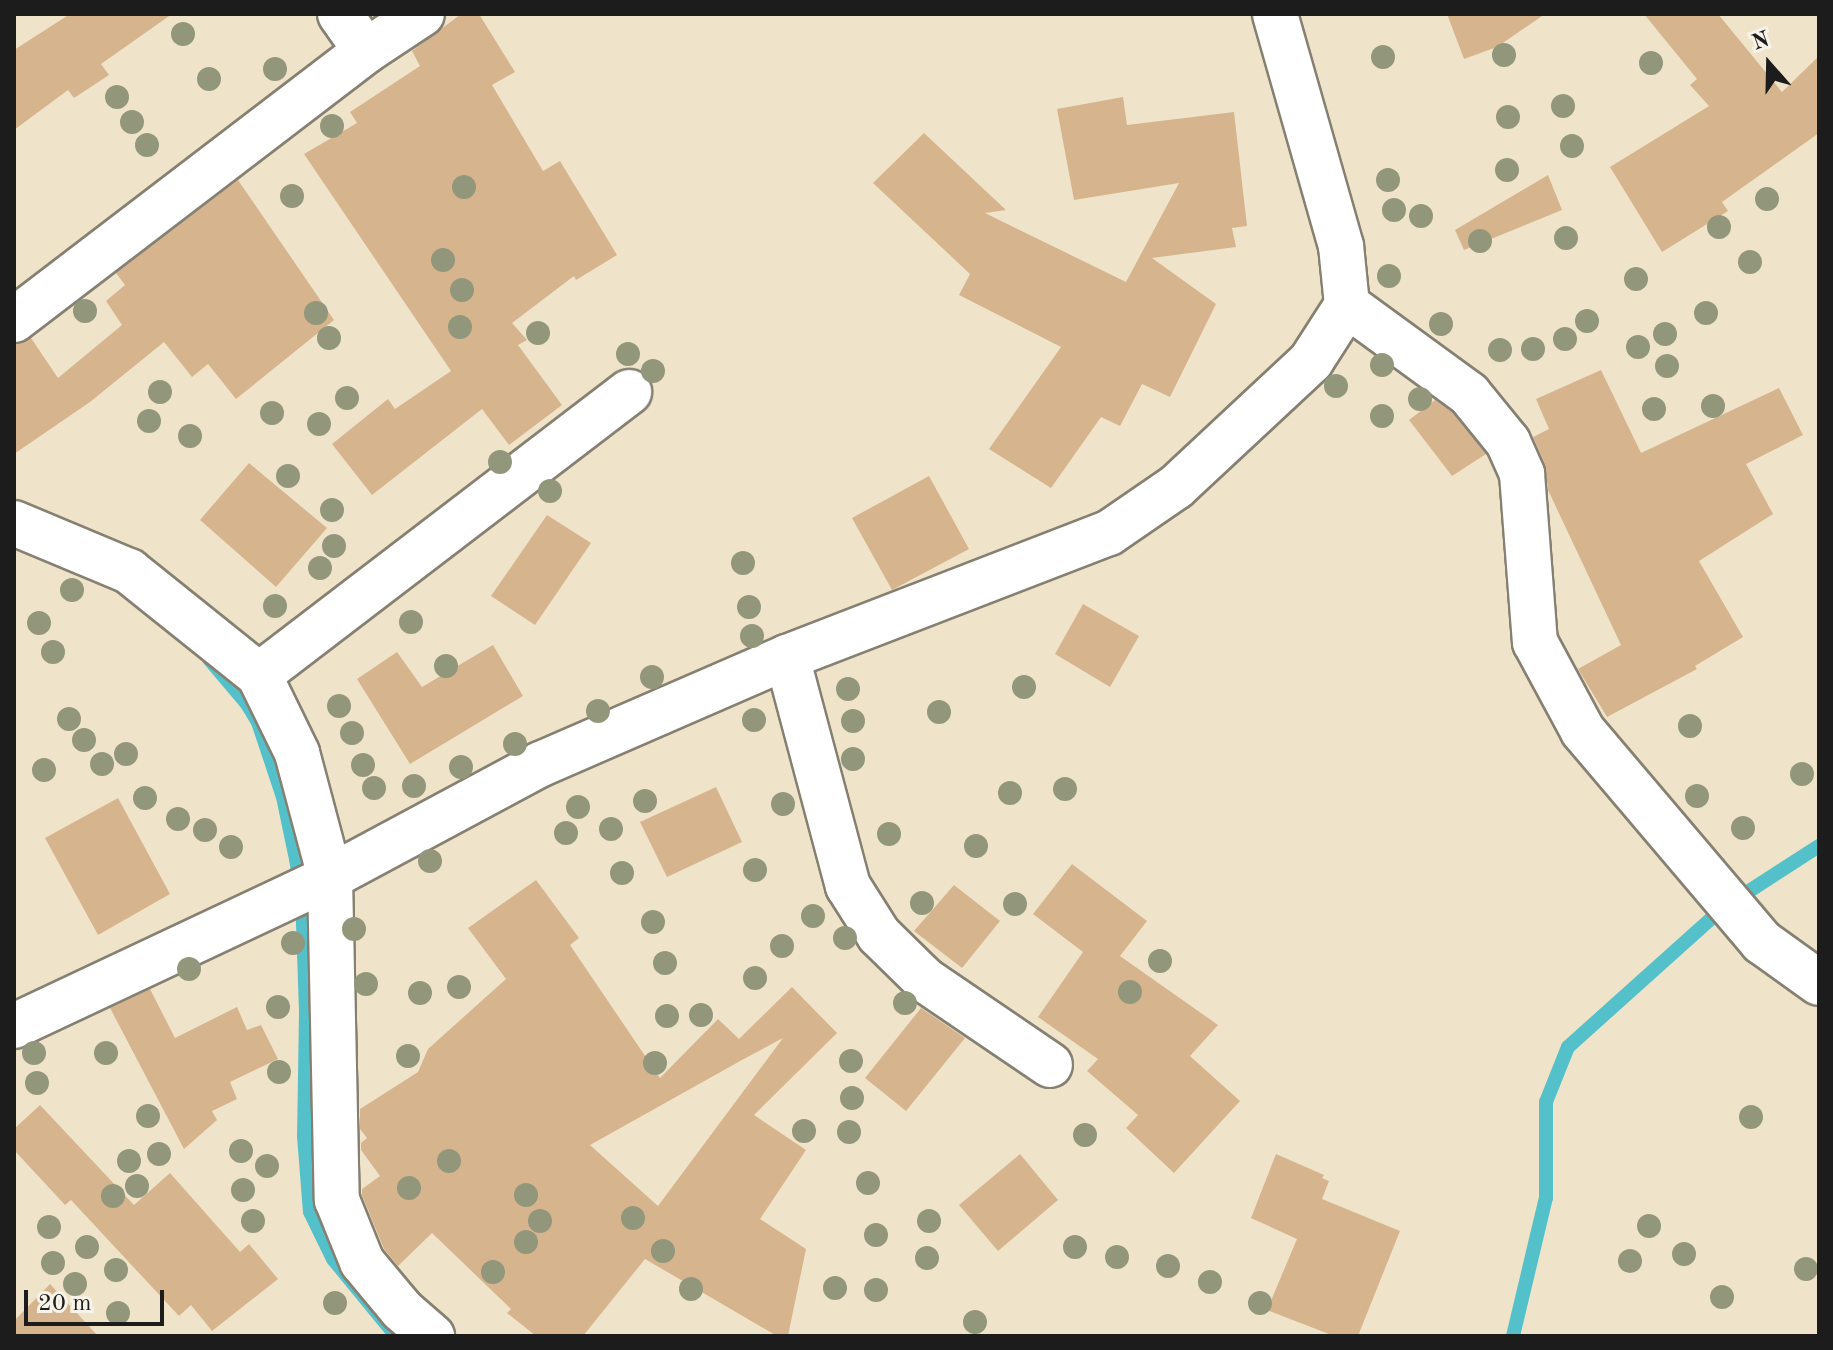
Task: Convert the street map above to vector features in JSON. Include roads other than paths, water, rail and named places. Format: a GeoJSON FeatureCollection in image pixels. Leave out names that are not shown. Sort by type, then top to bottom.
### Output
{"type":"FeatureCollection","features":[{"type":"Feature","properties":{"kind":"street"},"geometry":{"type":"LineString","coordinates":[[340,14],[366,51]]}},
{"type":"Feature","properties":{"kind":"street"},"geometry":{"type":"LineString","coordinates":[[14,320],[366,51],[422,14]]}},
{"type":"Feature","properties":{"kind":"street"},"geometry":{"type":"LineString","coordinates":[[14,1026],[330,877],[541,764],[787,657],[1109,533],[1176,487],[1223,448],[1311,361],[1347,305],[1341,246],[1275,14]]}},
{"type":"Feature","properties":{"kind":"street"},"geometry":{"type":"LineString","coordinates":[[1347,305],[1469,394],[1508,442],[1522,474],[1535,642],[1583,731],[1762,942],[1819,983]]}},
{"type":"Feature","properties":{"kind":"street"},"geometry":{"type":"LineString","coordinates":[[259,675],[629,392]]}},
{"type":"Feature","properties":{"kind":"street"},"geometry":{"type":"LineString","coordinates":[[14,523],[129,571],[259,675],[297,753],[330,877],[337,1200],[362,1262],[402,1310],[432,1336]]}},
{"type":"Feature","properties":{"kind":"street"},"geometry":{"type":"LineString","coordinates":[[787,657],[848,886],[879,935],[925,980],[1050,1065]]}},
{"type":"Feature","properties":{"kind":"waterway"},"geometry":{"type":"LineString","coordinates":[[209,659],[258,722],[283,797],[296,859],[302,896],[306,1013],[304,1136],[310,1212],[333,1259],[396,1336]]}},
{"type":"Feature","properties":{"kind":"waterway"},"geometry":{"type":"LineString","coordinates":[[1513,1336],[1546,1198],[1546,1102],[1568,1047],[1723,908],[1819,846]]}}]}
